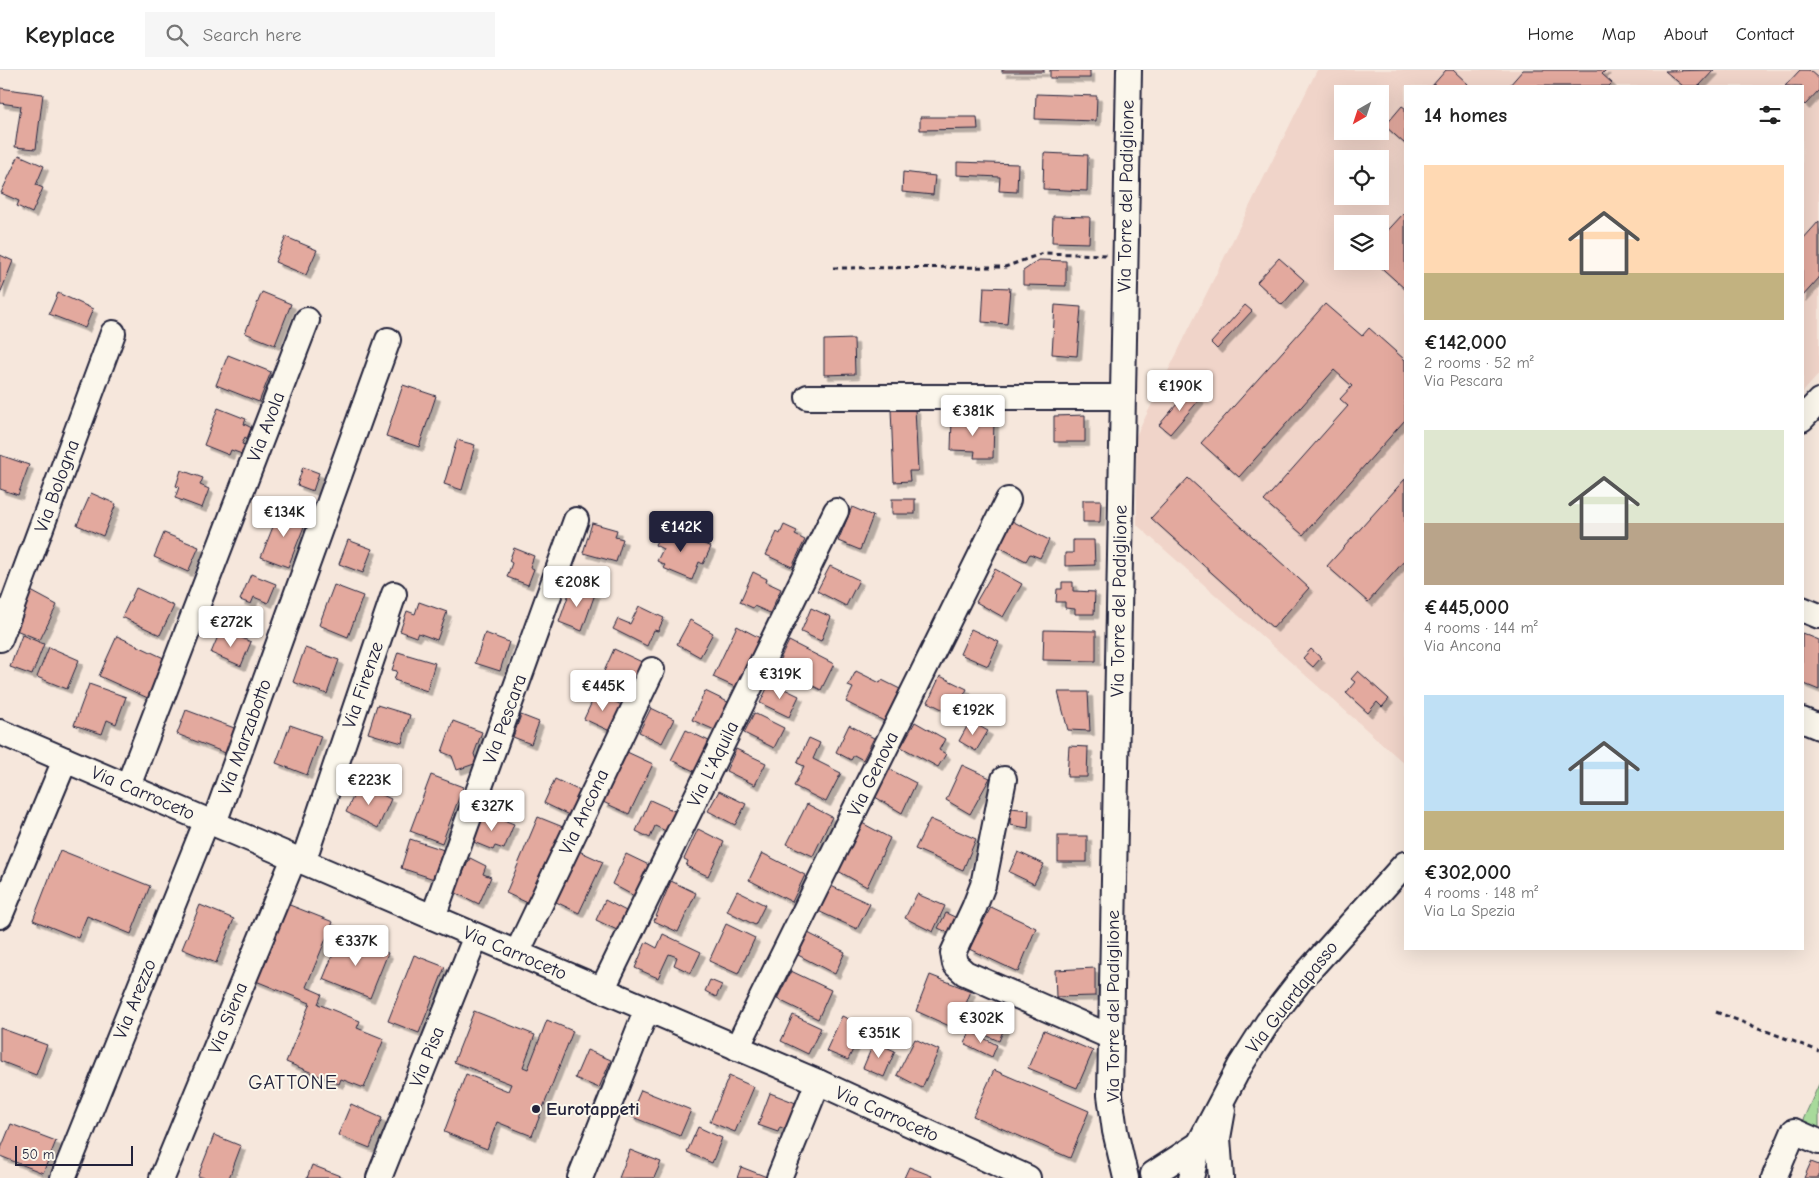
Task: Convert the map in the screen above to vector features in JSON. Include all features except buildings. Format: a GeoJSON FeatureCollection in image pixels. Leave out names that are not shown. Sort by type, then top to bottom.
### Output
{"type":"FeatureCollection","features":[{"type":"Feature","properties":{"kind":"street","name":"Via Torre del Padiglione"},"geometry":{"type":"LineString","coordinates":[[1129,70],[1110,1095],[1115,1131],[1145,1176]]}},
{"type":"Feature","properties":{"kind":"street","name":"Via Avola"},"geometry":{"type":"LineString","coordinates":[[128,786],[307,320]]}},
{"type":"Feature","properties":{"kind":"street","name":"Via Bologna"},"geometry":{"type":"LineString","coordinates":[[0,639],[113,334]]}},
{"type":"Feature","properties":{"kind":"street","name":"Via Marzabotto"},"geometry":{"type":"LineString","coordinates":[[210,822],[388,340]]}},
{"type":"Feature","properties":{"kind":"street"},"geometry":{"type":"LineString","coordinates":[[808,397],[1123,397]]}},
{"type":"Feature","properties":{"kind":"street","name":"Via Genova"},"geometry":{"type":"LineString","coordinates":[[737,1048],[1008,500]]}},
{"type":"Feature","properties":{"kind":"street","name":"Via L'Aquila"},"geometry":{"type":"LineString","coordinates":[[602,990],[836,511]]}},
{"type":"Feature","properties":{"kind":"street","name":"Via Pescara"},"geometry":{"type":"LineString","coordinates":[[433,918],[576,520]]}},
{"type":"Feature","properties":{"kind":"street","name":"Via Firenze"},"geometry":{"type":"LineString","coordinates":[[299,860],[394,594]]}},
{"type":"Feature","properties":{"kind":"street"},"geometry":{"type":"LineString","coordinates":[[1804,610],[1819,616]]}},
{"type":"Feature","properties":{"kind":"street","name":"Via Ancona"},"geometry":{"type":"LineString","coordinates":[[517,953],[652,670]]}},
{"type":"Feature","properties":{"kind":"street"},"geometry":{"type":"LineString","coordinates":[[1804,721],[1819,728]]}},
{"type":"Feature","properties":{"kind":"street","name":"Via Carroceto"},"geometry":{"type":"LineString","coordinates":[[0,732],[818,1082],[1028,1178]]}},
{"type":"Feature","properties":{"kind":"street"},"geometry":{"type":"LineString","coordinates":[[0,916],[65,760]]}},
{"type":"Feature","properties":{"kind":"street"},"geometry":{"type":"LineString","coordinates":[[1004,779],[983,885],[954,949],[953,960],[958,968],[965,973],[1111,1037]]}},
{"type":"Feature","properties":{"kind":"street","name":"Via Arezzo"},"geometry":{"type":"LineString","coordinates":[[64,1178],[210,822]]}},
{"type":"Feature","properties":{"kind":"street","name":"Via Siena"},"geometry":{"type":"LineString","coordinates":[[162,1178],[299,860]]}},
{"type":"Feature","properties":{"kind":"street","name":"Via Guardapasso"},"geometry":{"type":"LineString","coordinates":[[1191,1178],[1199,1144],[1240,1066],[1268,1022],[1295,987],[1404,865]]}},
{"type":"Feature","properties":{"kind":"street","name":"Via Pisa"},"geometry":{"type":"LineString","coordinates":[[379,1178],[476,936]]}},
{"type":"Feature","properties":{"kind":"street"},"geometry":{"type":"LineString","coordinates":[[580,1178],[647,1009]]}},
{"type":"Feature","properties":{"kind":"street"},"geometry":{"type":"LineString","coordinates":[[779,1178],[818,1082]]}},
{"type":"Feature","properties":{"kind":"street"},"geometry":{"type":"LineString","coordinates":[[1221,1178],[1218,1138],[1227,1089]]}},
{"type":"Feature","properties":{"kind":"street"},"geometry":{"type":"LineString","coordinates":[[1774,1178],[1794,1131],[1819,1142]]}},
{"type":"Feature","properties":{"kind":"street","name":"Via Guardapasso"},"geometry":{"type":"LineString","coordinates":[[1145,1176],[1199,1144]]}},
{"type":"Feature","properties":{"kind":"path"},"geometry":{"type":"LineString","coordinates":[[833,268],[1005,267],[1043,253],[1125,256]]}},
{"type":"Feature","properties":{"kind":"path"},"geometry":{"type":"LineString","coordinates":[[1716,1012],[1819,1051]]}},
{"type":"Feature","properties":{"kind":"shaded area"},"geometry":{"type":"Polygon","coordinates":[[[1317,70],[1819,70],[1819,374],[1804,391],[1804,85],[1404,85],[1404,763],[1137,525],[1136,436],[1317,70]]]}},
{"type":"Feature","properties":{"kind":"green space"},"geometry":{"type":"Polygon","coordinates":[[[1819,1084],[1819,1138],[1799,1129],[1819,1084]]]}},
{"type":"Feature","properties":{"kind":"place","name":"Eurotappeti"},"geometry":{"type":"Point","coordinates":[536,1109]}},
{"type":"Feature","properties":{"kind":"district","name":"GATTONE"},"geometry":{"type":"Point","coordinates":[293,1082]}}]}
